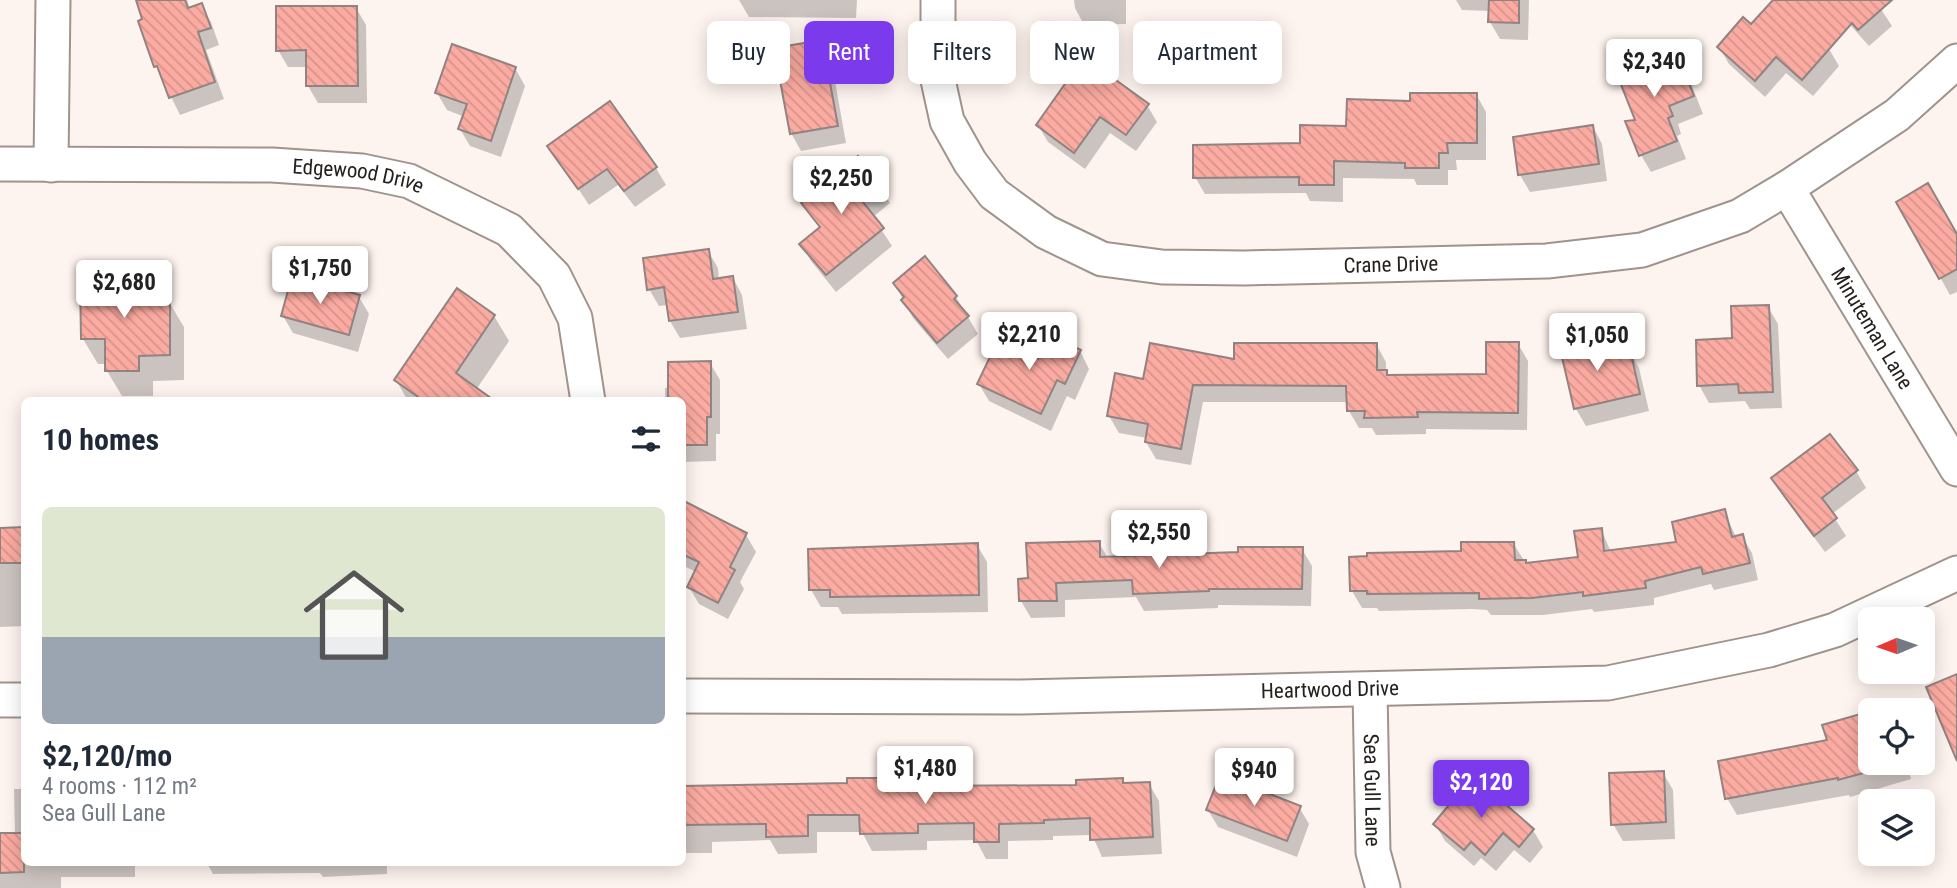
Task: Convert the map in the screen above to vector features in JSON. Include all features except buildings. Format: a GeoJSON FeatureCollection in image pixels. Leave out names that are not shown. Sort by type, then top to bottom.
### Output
{"type":"FeatureCollection","features":[{"type":"Feature","properties":{"kind":"street"},"geometry":{"type":"LineString","coordinates":[[51,165],[53,0]]}},
{"type":"Feature","properties":{"kind":"street","name":"Crane Drive"},"geometry":{"type":"LineString","coordinates":[[938,0],[938,80],[947,121],[970,162],[994,194],[1046,232],[1102,259],[1162,267],[1244,268],[1548,261],[1642,250],[1740,216],[1787,188],[1898,115],[1957,61]]}},
{"type":"Feature","properties":{"kind":"street","name":"Edgewood Drive"},"geometry":{"type":"LineString","coordinates":[[0,164],[272,165],[362,171],[409,181],[509,230],[554,276],[575,318],[587,397]]}},
{"type":"Feature","properties":{"kind":"street","name":"Minuteman Lane"},"geometry":{"type":"LineString","coordinates":[[1787,188],[1957,469]]}},
{"type":"Feature","properties":{"kind":"street","name":"Heartwood Drive"},"geometry":{"type":"LineString","coordinates":[[686,696],[1021,697],[1608,683],[1769,650],[1822,634],[1957,573]]}},
{"type":"Feature","properties":{"kind":"street","name":"Sea Gull Lane"},"geometry":{"type":"LineString","coordinates":[[1370,690],[1373,852],[1383,888]]}},
{"type":"Feature","properties":{"kind":"street"},"geometry":{"type":"LineString","coordinates":[[0,700],[21,700]]}}]}
